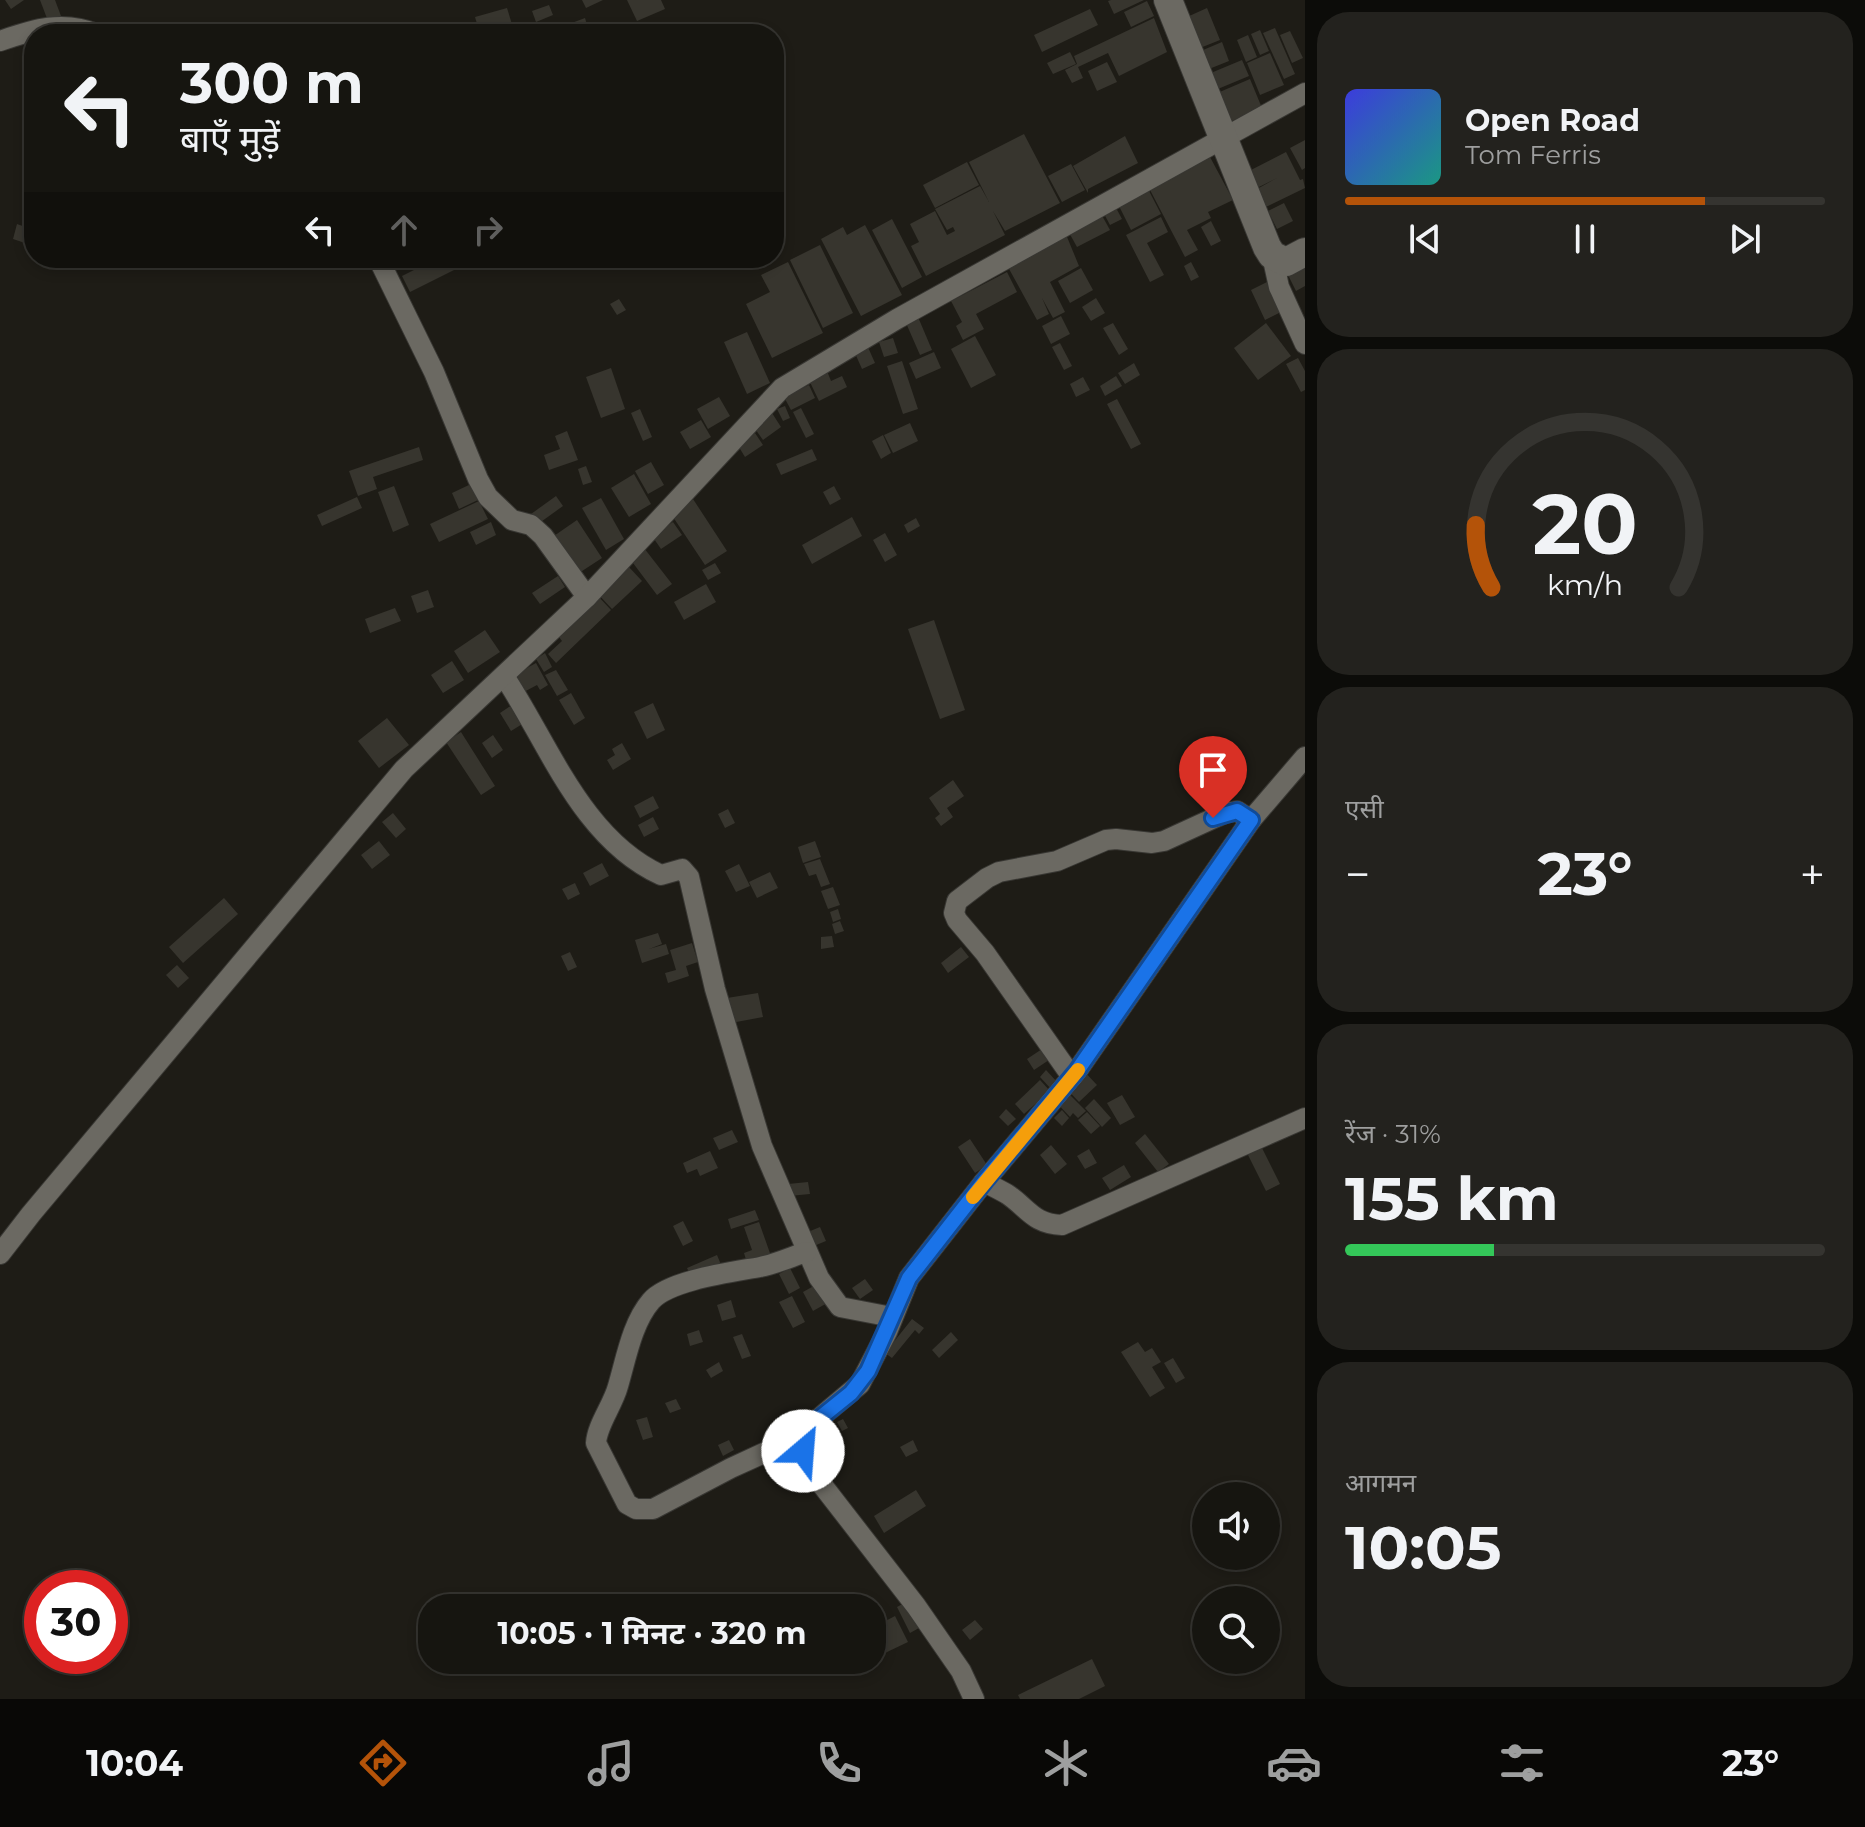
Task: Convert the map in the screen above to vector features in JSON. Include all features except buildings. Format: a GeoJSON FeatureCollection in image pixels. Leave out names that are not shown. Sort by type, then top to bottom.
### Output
{"type":"FeatureCollection","features":[{"type":"Feature","properties":{"kind":"main road"},"geometry":{"type":"LineString","coordinates":[[1168,0],[1272,255],[1286,262],[1305,252]]}},
{"type":"Feature","properties":{"kind":"street"},"geometry":{"type":"LineString","coordinates":[[0,41],[24,33]]}},
{"type":"Feature","properties":{"kind":"street"},"geometry":{"type":"LineString","coordinates":[[3,1250],[404,769],[587,597],[782,388],[897,319],[1305,93]]}},
{"type":"Feature","properties":{"kind":"street"},"geometry":{"type":"LineString","coordinates":[[1272,255],[1279,287],[1305,344]]}},
{"type":"Feature","properties":{"kind":"street"},"geometry":{"type":"LineString","coordinates":[[383,268],[434,372],[488,497],[512,520],[531,525],[543,536],[587,597]]}},
{"type":"Feature","properties":{"kind":"street"},"geometry":{"type":"LineString","coordinates":[[504,676],[579,799],[615,846],[655,872],[666,874],[682,869],[689,877],[715,989],[762,1146],[806,1252],[825,1288],[840,1307],[892,1317]]}},
{"type":"Feature","properties":{"kind":"street"},"geometry":{"type":"LineString","coordinates":[[806,1252],[763,1267],[721,1272],[663,1291],[652,1299],[626,1356],[618,1390],[596,1443],[627,1504],[636,1509],[653,1509],[803,1435],[860,1384],[909,1278],[1072,1077],[1251,820],[1305,757]]}},
{"type":"Feature","properties":{"kind":"street"},"geometry":{"type":"LineString","coordinates":[[1072,1077],[985,953],[957,920],[954,913],[957,901],[999,872],[1057,861],[1106,840],[1164,841],[1225,813],[1237,811],[1251,820]]}},
{"type":"Feature","properties":{"kind":"street"},"geometry":{"type":"LineString","coordinates":[[984,1182],[1010,1196],[1038,1220],[1062,1225],[1305,1119]]}},
{"type":"Feature","properties":{"kind":"street"},"geometry":{"type":"LineString","coordinates":[[803,1435],[803,1451],[816,1477],[916,1606],[961,1671],[974,1699]]}},
{"type":"Feature","properties":{"kind":"slow traffic"},"geometry":{"type":"LineString","coordinates":[[973,1197],[1078,1070]]}},
{"type":"Feature","properties":{"kind":"route"},"geometry":{"type":"LineString","coordinates":[[803,1451],[803,1435],[810,1426],[851,1393],[868,1371],[909,1278],[1077,1071],[1251,820],[1237,811],[1213,818]]}}]}
